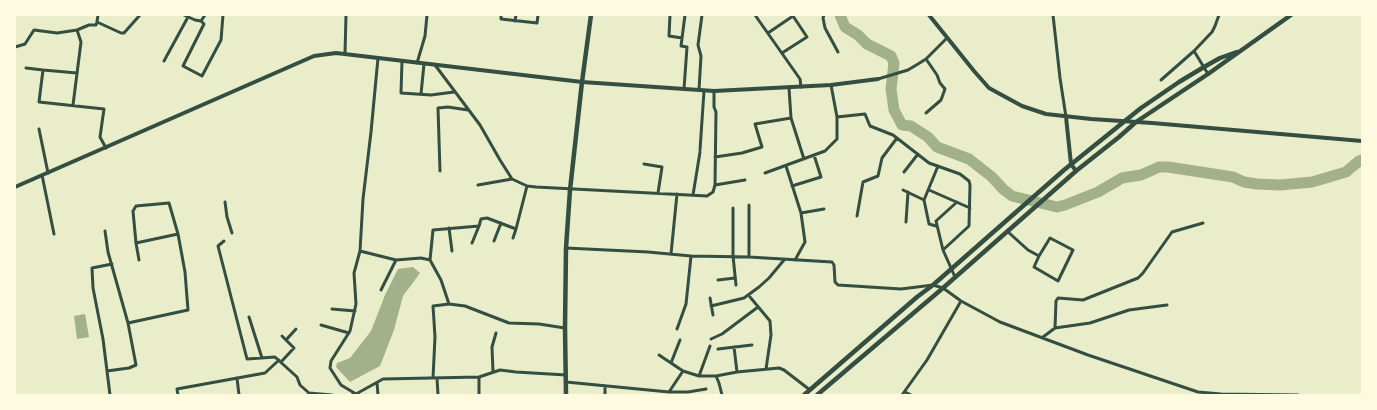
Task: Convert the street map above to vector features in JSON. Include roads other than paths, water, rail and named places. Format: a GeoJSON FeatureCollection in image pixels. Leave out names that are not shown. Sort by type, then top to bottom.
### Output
{"type":"FeatureCollection","features":[{"type":"Feature","properties":{"kind":"main road"},"geometry":{"type":"LineString","coordinates":[[566,395],[566,248],[570,190],[591,15]]}},
{"type":"Feature","properties":{"kind":"main road"},"geometry":{"type":"LineString","coordinates":[[817,395],[1076,171],[1136,122],[1208,74],[1288,16]]}},
{"type":"Feature","properties":{"kind":"main road"},"geometry":{"type":"LineString","coordinates":[[804,395],[1071,164],[1141,108],[1204,67],[1242,49]]}},
{"type":"Feature","properties":{"kind":"street"},"geometry":{"type":"LineString","coordinates":[[15,47],[25,44],[34,30],[57,33],[77,30],[89,24],[96,25],[98,15]]}},
{"type":"Feature","properties":{"kind":"street"},"geometry":{"type":"LineString","coordinates":[[97,22],[124,33],[140,15]]}},
{"type":"Feature","properties":{"kind":"street"},"geometry":{"type":"LineString","coordinates":[[201,21],[205,15]]}},
{"type":"Feature","properties":{"kind":"street"},"geometry":{"type":"LineString","coordinates":[[201,21],[204,24],[183,66],[202,76],[221,40],[223,15]]}},
{"type":"Feature","properties":{"kind":"street"},"geometry":{"type":"LineString","coordinates":[[345,54],[346,15]]}},
{"type":"Feature","properties":{"kind":"street"},"geometry":{"type":"LineString","coordinates":[[417,63],[425,36],[428,15]]}},
{"type":"Feature","properties":{"kind":"street"},"geometry":{"type":"LineString","coordinates":[[501,15],[501,19],[537,23],[538,15]]}},
{"type":"Feature","properties":{"kind":"street"},"geometry":{"type":"LineString","coordinates":[[515,21],[516,15]]}},
{"type":"Feature","properties":{"kind":"street"},"geometry":{"type":"LineString","coordinates":[[670,15],[669,36],[682,38]]}},
{"type":"Feature","properties":{"kind":"street"},"geometry":{"type":"LineString","coordinates":[[684,89],[687,47],[681,46],[685,15]]}},
{"type":"Feature","properties":{"kind":"street"},"geometry":{"type":"LineString","coordinates":[[693,195],[700,151],[702,56],[698,45],[702,15]]}},
{"type":"Feature","properties":{"kind":"street"},"geometry":{"type":"LineString","coordinates":[[755,15],[800,79],[801,87]]}},
{"type":"Feature","properties":{"kind":"street"},"geometry":{"type":"LineString","coordinates":[[824,15],[825,28],[838,52]]}},
{"type":"Feature","properties":{"kind":"street"},"geometry":{"type":"LineString","coordinates":[[929,15],[989,88],[1022,106],[1046,114],[1362,141]]}},
{"type":"Feature","properties":{"kind":"street"},"geometry":{"type":"LineString","coordinates":[[1053,15],[1071,164],[1076,171]]}},
{"type":"Feature","properties":{"kind":"street"},"geometry":{"type":"LineString","coordinates":[[1161,80],[1212,32],[1219,15]]}},
{"type":"Feature","properties":{"kind":"street"},"geometry":{"type":"LineString","coordinates":[[164,61],[186,16],[201,21]]}},
{"type":"Feature","properties":{"kind":"street"},"geometry":{"type":"LineString","coordinates":[[768,33],[793,16],[807,36],[782,53]]}},
{"type":"Feature","properties":{"kind":"street"},"geometry":{"type":"LineString","coordinates":[[73,106],[81,42],[77,30]]}},
{"type":"Feature","properties":{"kind":"street"},"geometry":{"type":"LineString","coordinates":[[15,187],[314,56],[336,53],[582,82],[714,91],[830,86],[878,79],[908,70],[926,59],[947,38]]}},
{"type":"Feature","properties":{"kind":"street"},"geometry":{"type":"LineString","coordinates":[[1194,51],[1208,74]]}},
{"type":"Feature","properties":{"kind":"street"},"geometry":{"type":"LineString","coordinates":[[378,58],[363,199],[360,252],[354,273],[356,304],[349,333],[331,361],[330,368],[341,385],[354,395],[383,379],[479,377],[500,370],[566,375]]}},
{"type":"Feature","properties":{"kind":"street"},"geometry":{"type":"LineString","coordinates":[[926,59],[945,89],[941,100],[926,113]]}},
{"type":"Feature","properties":{"kind":"street"},"geometry":{"type":"LineString","coordinates":[[402,61],[401,93],[431,95],[454,92]]}},
{"type":"Feature","properties":{"kind":"street"},"geometry":{"type":"LineString","coordinates":[[421,94],[424,64]]}},
{"type":"Feature","properties":{"kind":"street"},"geometry":{"type":"LineString","coordinates":[[435,65],[480,125],[512,179],[527,186],[570,190],[707,196],[714,192],[715,184],[716,112],[714,91]]}},
{"type":"Feature","properties":{"kind":"street"},"geometry":{"type":"LineString","coordinates":[[26,68],[77,73]]}},
{"type":"Feature","properties":{"kind":"street"},"geometry":{"type":"LineString","coordinates":[[43,70],[39,102],[104,109],[100,137],[106,148]]}},
{"type":"Feature","properties":{"kind":"street"},"geometry":{"type":"LineString","coordinates":[[765,173],[825,151],[837,139],[837,117],[830,86]]}},
{"type":"Feature","properties":{"kind":"street"},"geometry":{"type":"LineString","coordinates":[[788,88],[791,118],[804,159]]}},
{"type":"Feature","properties":{"kind":"street"},"geometry":{"type":"LineString","coordinates":[[440,171],[438,108],[448,106],[468,110]]}},
{"type":"Feature","properties":{"kind":"street"},"geometry":{"type":"LineString","coordinates":[[837,117],[865,114],[870,126],[898,138],[929,163],[960,174],[969,181],[970,226],[943,250]]}},
{"type":"Feature","properties":{"kind":"street"},"geometry":{"type":"LineString","coordinates":[[715,157],[742,153],[762,147],[755,124],[791,118]]}},
{"type":"Feature","properties":{"kind":"street"},"geometry":{"type":"LineString","coordinates":[[39,129],[48,172]]}},
{"type":"Feature","properties":{"kind":"street"},"geometry":{"type":"LineString","coordinates":[[857,216],[863,182],[878,176],[882,158],[898,138]]}},
{"type":"Feature","properties":{"kind":"street"},"geometry":{"type":"LineString","coordinates":[[904,172],[918,154]]}},
{"type":"Feature","properties":{"kind":"street"},"geometry":{"type":"LineString","coordinates":[[792,186],[821,177],[814,155]]}},
{"type":"Feature","properties":{"kind":"street"},"geometry":{"type":"LineString","coordinates":[[644,164],[662,167],[658,193]]}},
{"type":"Feature","properties":{"kind":"street"},"geometry":{"type":"LineString","coordinates":[[786,166],[800,213],[805,242],[795,260]]}},
{"type":"Feature","properties":{"kind":"street"},"geometry":{"type":"LineString","coordinates":[[936,226],[928,224],[924,200],[938,166]]}},
{"type":"Feature","properties":{"kind":"street"},"geometry":{"type":"LineString","coordinates":[[42,175],[54,234]]}},
{"type":"Feature","properties":{"kind":"street"},"geometry":{"type":"LineString","coordinates":[[478,185],[512,179]]}},
{"type":"Feature","properties":{"kind":"street"},"geometry":{"type":"LineString","coordinates":[[715,184],[745,180]]}},
{"type":"Feature","properties":{"kind":"street"},"geometry":{"type":"LineString","coordinates":[[513,238],[527,186]]}},
{"type":"Feature","properties":{"kind":"street"},"geometry":{"type":"LineString","coordinates":[[903,190],[924,200]]}},
{"type":"Feature","properties":{"kind":"street"},"geometry":{"type":"LineString","coordinates":[[929,190],[970,208]]}},
{"type":"Feature","properties":{"kind":"street"},"geometry":{"type":"LineString","coordinates":[[906,222],[908,192]]}},
{"type":"Feature","properties":{"kind":"street"},"geometry":{"type":"LineString","coordinates":[[671,254],[677,194]]}},
{"type":"Feature","properties":{"kind":"street"},"geometry":{"type":"LineString","coordinates":[[225,202],[232,233]]}},
{"type":"Feature","properties":{"kind":"street"},"geometry":{"type":"LineString","coordinates":[[955,277],[943,250],[936,221],[957,202]]}},
{"type":"Feature","properties":{"kind":"street"},"geometry":{"type":"LineString","coordinates":[[128,323],[188,310],[185,272],[178,234],[169,203],[136,206],[133,211],[139,260]]}},
{"type":"Feature","properties":{"kind":"street"},"geometry":{"type":"LineString","coordinates":[[749,205],[749,257]]}},
{"type":"Feature","properties":{"kind":"street"},"geometry":{"type":"LineString","coordinates":[[733,208],[733,256],[736,285]]}},
{"type":"Feature","properties":{"kind":"street"},"geometry":{"type":"LineString","coordinates":[[800,213],[824,209]]}},
{"type":"Feature","properties":{"kind":"street"},"geometry":{"type":"LineString","coordinates":[[472,243],[481,219],[487,218],[516,229]]}},
{"type":"Feature","properties":{"kind":"street"},"geometry":{"type":"LineString","coordinates":[[494,241],[501,223]]}},
{"type":"Feature","properties":{"kind":"street"},"geometry":{"type":"LineString","coordinates":[[1055,328],[1056,301],[1058,298],[1083,300],[1138,278],[1172,232],[1203,223]]}},
{"type":"Feature","properties":{"kind":"street"},"geometry":{"type":"LineString","coordinates":[[449,304],[441,280],[430,260],[433,230],[479,226]]}},
{"type":"Feature","properties":{"kind":"street"},"geometry":{"type":"LineString","coordinates":[[449,228],[452,251]]}},
{"type":"Feature","properties":{"kind":"street"},"geometry":{"type":"LineString","coordinates":[[105,231],[128,323],[136,365],[129,368],[107,371]]}},
{"type":"Feature","properties":{"kind":"street"},"geometry":{"type":"LineString","coordinates":[[1007,231],[1028,250],[1039,256]]}},
{"type":"Feature","properties":{"kind":"street"},"geometry":{"type":"LineString","coordinates":[[136,243],[178,234]]}},
{"type":"Feature","properties":{"kind":"street"},"geometry":{"type":"LineString","coordinates":[[1050,238],[1073,250],[1058,281],[1034,267],[1039,256],[1050,238]]}},
{"type":"Feature","properties":{"kind":"street"},"geometry":{"type":"LineString","coordinates":[[224,241],[218,246],[247,359],[275,357],[296,377],[308,394],[332,395]]}},
{"type":"Feature","properties":{"kind":"street"},"geometry":{"type":"LineString","coordinates":[[566,248],[832,262],[834,265],[835,282],[838,285],[902,289],[933,285],[943,288],[961,301],[1000,322],[1198,393],[1297,395]]}},
{"type":"Feature","properties":{"kind":"street"},"geometry":{"type":"LineString","coordinates":[[360,252],[396,260],[421,258],[430,260]]}},
{"type":"Feature","properties":{"kind":"street"},"geometry":{"type":"LineString","coordinates":[[677,328],[686,304],[691,256]]}},
{"type":"Feature","properties":{"kind":"street"},"geometry":{"type":"LineString","coordinates":[[711,306],[744,298],[760,287],[784,259]]}},
{"type":"Feature","properties":{"kind":"street"},"geometry":{"type":"LineString","coordinates":[[381,290],[396,260]]}},
{"type":"Feature","properties":{"kind":"street"},"geometry":{"type":"LineString","coordinates":[[110,395],[103,339],[93,288],[92,268],[112,264]]}},
{"type":"Feature","properties":{"kind":"street"},"geometry":{"type":"LineString","coordinates":[[718,280],[735,278]]}},
{"type":"Feature","properties":{"kind":"street"},"geometry":{"type":"LineString","coordinates":[[750,297],[770,321],[771,335],[766,368]]}},
{"type":"Feature","properties":{"kind":"street"},"geometry":{"type":"LineString","coordinates":[[710,298],[713,314]]}},
{"type":"Feature","properties":{"kind":"street"},"geometry":{"type":"LineString","coordinates":[[910,395],[904,393],[927,360],[961,301]]}},
{"type":"Feature","properties":{"kind":"street"},"geometry":{"type":"LineString","coordinates":[[438,395],[435,378],[433,306],[449,304],[465,306],[509,323],[539,324],[565,328]]}},
{"type":"Feature","properties":{"kind":"street"},"geometry":{"type":"LineString","coordinates":[[1043,338],[1055,328],[1090,323],[1129,310],[1167,305]]}},
{"type":"Feature","properties":{"kind":"street"},"geometry":{"type":"LineString","coordinates":[[711,339],[722,334],[758,307]]}},
{"type":"Feature","properties":{"kind":"street"},"geometry":{"type":"LineString","coordinates":[[332,309],[354,311]]}},
{"type":"Feature","properties":{"kind":"street"},"geometry":{"type":"LineString","coordinates":[[249,317],[262,358]]}},
{"type":"Feature","properties":{"kind":"street"},"geometry":{"type":"LineString","coordinates":[[321,325],[349,333]]}},
{"type":"Feature","properties":{"kind":"street"},"geometry":{"type":"LineString","coordinates":[[286,340],[296,329]]}},
{"type":"Feature","properties":{"kind":"street"},"geometry":{"type":"LineString","coordinates":[[493,372],[492,347],[496,333]]}},
{"type":"Feature","properties":{"kind":"street"},"geometry":{"type":"LineString","coordinates":[[178,395],[177,389],[265,373],[294,348],[282,336]]}},
{"type":"Feature","properties":{"kind":"street"},"geometry":{"type":"LineString","coordinates":[[671,363],[680,340]]}},
{"type":"Feature","properties":{"kind":"street"},"geometry":{"type":"LineString","coordinates":[[718,349],[752,344]]}},
{"type":"Feature","properties":{"kind":"street"},"geometry":{"type":"LineString","coordinates":[[699,376],[710,346]]}},
{"type":"Feature","properties":{"kind":"street"},"geometry":{"type":"LineString","coordinates":[[734,347],[737,372]]}},
{"type":"Feature","properties":{"kind":"street"},"geometry":{"type":"LineString","coordinates":[[659,355],[683,372],[708,377],[766,368],[779,368],[810,390]]}},
{"type":"Feature","properties":{"kind":"street"},"geometry":{"type":"LineString","coordinates":[[669,392],[683,372]]}},
{"type":"Feature","properties":{"kind":"street"},"geometry":{"type":"LineString","coordinates":[[716,376],[722,395]]}},
{"type":"Feature","properties":{"kind":"street"},"geometry":{"type":"LineString","coordinates":[[479,377],[479,395]]}},
{"type":"Feature","properties":{"kind":"street"},"geometry":{"type":"LineString","coordinates":[[236,378],[239,395]]}},
{"type":"Feature","properties":{"kind":"street"},"geometry":{"type":"LineString","coordinates":[[566,382],[688,393],[706,389]]}},
{"type":"Feature","properties":{"kind":"street"},"geometry":{"type":"LineString","coordinates":[[376,383],[378,395]]}},
{"type":"Feature","properties":{"kind":"street"},"geometry":{"type":"LineString","coordinates":[[605,386],[605,395]]}},
{"type":"Feature","properties":{"kind":"street"},"geometry":{"type":"LineString","coordinates":[[639,389],[639,395]]}},
{"type":"Feature","properties":{"kind":"waterway"},"geometry":{"type":"LineString","coordinates":[[840,15],[845,27],[858,35],[867,44],[891,56],[894,63],[891,89],[894,110],[902,125],[911,126],[928,137],[937,147],[969,159],[1012,196],[1057,207],[1098,192],[1122,178],[1141,175],[1159,167],[1233,177],[1244,182],[1257,184],[1280,185],[1312,182],[1346,172],[1362,160]]}}]}
